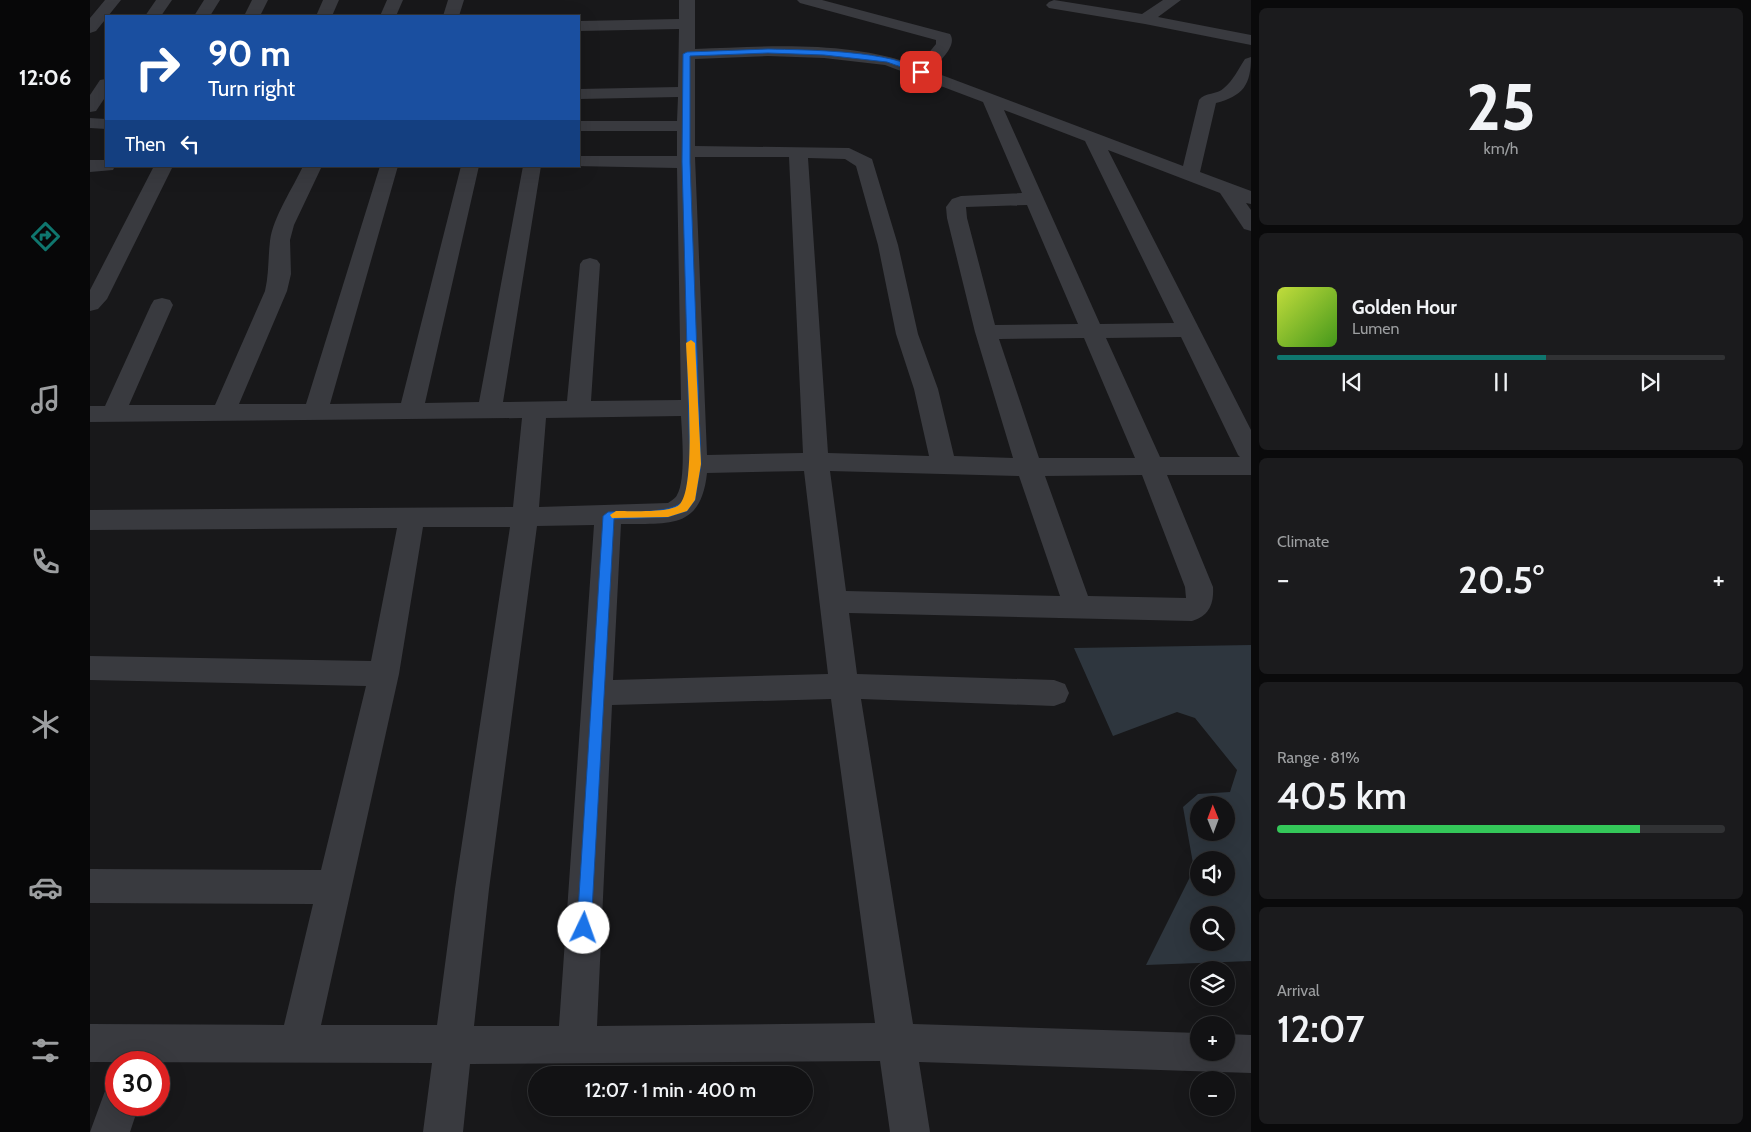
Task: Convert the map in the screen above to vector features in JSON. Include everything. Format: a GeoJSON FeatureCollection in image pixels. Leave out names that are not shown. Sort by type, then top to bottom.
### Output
{"type":"FeatureCollection","features":[{"type":"Feature","properties":{"kind":"street"},"geometry":{"type":"LineString","coordinates":[[90,28],[113,0]]}},
{"type":"Feature","properties":{"kind":"street"},"geometry":{"type":"LineString","coordinates":[[154,15],[164,0]]}},
{"type":"Feature","properties":{"kind":"street"},"geometry":{"type":"LineString","coordinates":[[203,15],[212,0]]}},
{"type":"Feature","properties":{"kind":"street"},"geometry":{"type":"LineString","coordinates":[[252,15],[260,0]]}},
{"type":"Feature","properties":{"kind":"street"},"geometry":{"type":"LineString","coordinates":[[324,15],[331,0]]}},
{"type":"Feature","properties":{"kind":"street"},"geometry":{"type":"LineString","coordinates":[[388,15],[395,0]]}},
{"type":"Feature","properties":{"kind":"street"},"geometry":{"type":"LineString","coordinates":[[451,15],[456,0]]}},
{"type":"Feature","properties":{"kind":"street"},"geometry":{"type":"LineString","coordinates":[[805,0],[944,38],[944,45],[921,72]]}},
{"type":"Feature","properties":{"kind":"street"},"geometry":{"type":"LineString","coordinates":[[1145,19],[1173,0]]}},
{"type":"Feature","properties":{"kind":"street"},"geometry":{"type":"LineString","coordinates":[[1054,5],[1145,19],[1251,40]]}},
{"type":"Feature","properties":{"kind":"street"},"geometry":{"type":"LineString","coordinates":[[90,520],[608,516],[668,513],[683,509],[690,500],[695,464],[686,146],[688,12],[580,26]]}},
{"type":"Feature","properties":{"kind":"street"},"geometry":{"type":"LineString","coordinates":[[687,54],[768,51],[824,52],[888,60],[1251,198]]}},
{"type":"Feature","properties":{"kind":"street"},"geometry":{"type":"LineString","coordinates":[[1190,174],[1208,100],[1226,95],[1232,91],[1251,62]]}},
{"type":"Feature","properties":{"kind":"street"},"geometry":{"type":"LineString","coordinates":[[90,107],[105,85]]}},
{"type":"Feature","properties":{"kind":"street"},"geometry":{"type":"LineString","coordinates":[[580,94],[686,92]]}},
{"type":"Feature","properties":{"kind":"street"},"geometry":{"type":"LineString","coordinates":[[834,602],[1192,610],[1200,601],[1199,587],[1151,466],[992,100]]}},
{"type":"Feature","properties":{"kind":"street"},"geometry":{"type":"LineString","coordinates":[[90,124],[105,124]]}},
{"type":"Feature","properties":{"kind":"street"},"geometry":{"type":"LineString","coordinates":[[580,126],[686,146],[849,154],[866,163],[888,245],[907,334],[926,389],[944,465]]}},
{"type":"Feature","properties":{"kind":"street"},"geometry":{"type":"LineString","coordinates":[[1092,137],[1251,455]]}},
{"type":"Feature","properties":{"kind":"street"},"geometry":{"type":"LineString","coordinates":[[580,162],[686,146]]}},
{"type":"Feature","properties":{"kind":"street"},"geometry":{"type":"LineString","coordinates":[[798,152],[816,462],[844,686],[910,1132]]}},
{"type":"Feature","properties":{"kind":"street"},"geometry":{"type":"LineString","coordinates":[[90,166],[105,166]]}},
{"type":"Feature","properties":{"kind":"street"},"geometry":{"type":"LineString","coordinates":[[90,304],[96,300],[163,167]]}},
{"type":"Feature","properties":{"kind":"street"},"geometry":{"type":"LineString","coordinates":[[223,413],[276,291],[280,274],[280,240],[284,225],[313,167]]}},
{"type":"Feature","properties":{"kind":"street"},"geometry":{"type":"LineString","coordinates":[[315,412],[389,167]]}},
{"type":"Feature","properties":{"kind":"street"},"geometry":{"type":"LineString","coordinates":[[411,411],[470,167]]}},
{"type":"Feature","properties":{"kind":"street"},"geometry":{"type":"LineString","coordinates":[[490,410],[532,167]]}},
{"type":"Feature","properties":{"kind":"street"},"geometry":{"type":"LineString","coordinates":[[1227,189],[1251,225]]}},
{"type":"Feature","properties":{"kind":"street"},"geometry":{"type":"LineString","coordinates":[[1035,199],[968,200],[959,203],[956,207],[957,218],[986,332],[1029,467],[1078,607]]}},
{"type":"Feature","properties":{"kind":"street"},"geometry":{"type":"LineString","coordinates":[[578,409],[590,264]]}},
{"type":"Feature","properties":{"kind":"street"},"geometry":{"type":"LineString","coordinates":[[162,305],[101,414],[692,408]]}},
{"type":"Feature","properties":{"kind":"street"},"geometry":{"type":"LineString","coordinates":[[986,332],[1189,330]]}},
{"type":"Feature","properties":{"kind":"street"},"geometry":{"type":"LineString","coordinates":[[443,1132],[472,888],[525,517],[535,410]]}},
{"type":"Feature","properties":{"kind":"street"},"geometry":{"type":"LineString","coordinates":[[695,464],[816,462],[1029,467],[1251,466]]}},
{"type":"Feature","properties":{"kind":"street"},"geometry":{"type":"LineString","coordinates":[[577,1045],[608,516]]}},
{"type":"Feature","properties":{"kind":"street"},"geometry":{"type":"LineString","coordinates":[[298,1044],[384,674],[412,517]]}},
{"type":"Feature","properties":{"kind":"street"},"geometry":{"type":"LineString","coordinates":[[90,668],[384,674]]}},
{"type":"Feature","properties":{"kind":"street"},"geometry":{"type":"LineString","coordinates":[[598,693],[844,686],[1054,693]]}},
{"type":"Feature","properties":{"kind":"street"},"geometry":{"type":"LineString","coordinates":[[90,886],[334,887]]}},
{"type":"Feature","properties":{"kind":"street"},"geometry":{"type":"LineString","coordinates":[[170,1051],[298,1044],[577,1045],[898,1042],[1190,1052]]}},
{"type":"Feature","properties":{"kind":"street"},"geometry":{"type":"LineString","coordinates":[[90,1043],[127,1051]]}},
{"type":"Feature","properties":{"kind":"street"},"geometry":{"type":"LineString","coordinates":[[1235,1054],[1251,1055]]}},
{"type":"Feature","properties":{"kind":"street"},"geometry":{"type":"LineString","coordinates":[[110,1132],[115,1116]]}},
{"type":"Feature","properties":{"kind":"shaded area"},"geometry":{"type":"Polygon","coordinates":[[[1251,645],[1251,961],[1190,961],[1190,963],[1146,965],[1190,877],[1190,896],[1235,896],[1235,851],[1191,851],[1183,807],[1190,801],[1190,841],[1235,841],[1235,796],[1196,796],[1198,794],[1230,792],[1237,770],[1195,718],[1177,712],[1113,736],[1074,648],[1251,645]]]}},
{"type":"Feature","properties":{"kind":"slow traffic"},"geometry":{"type":"LineString","coordinates":[[616,515],[668,513],[683,509],[690,500],[695,464],[691,343]]}},
{"type":"Feature","properties":{"kind":"route"},"geometry":{"type":"LineString","coordinates":[[584,928],[608,516],[668,513],[683,509],[690,500],[695,464],[686,162],[687,54],[768,51],[824,52],[888,60],[921,72]]}}]}
